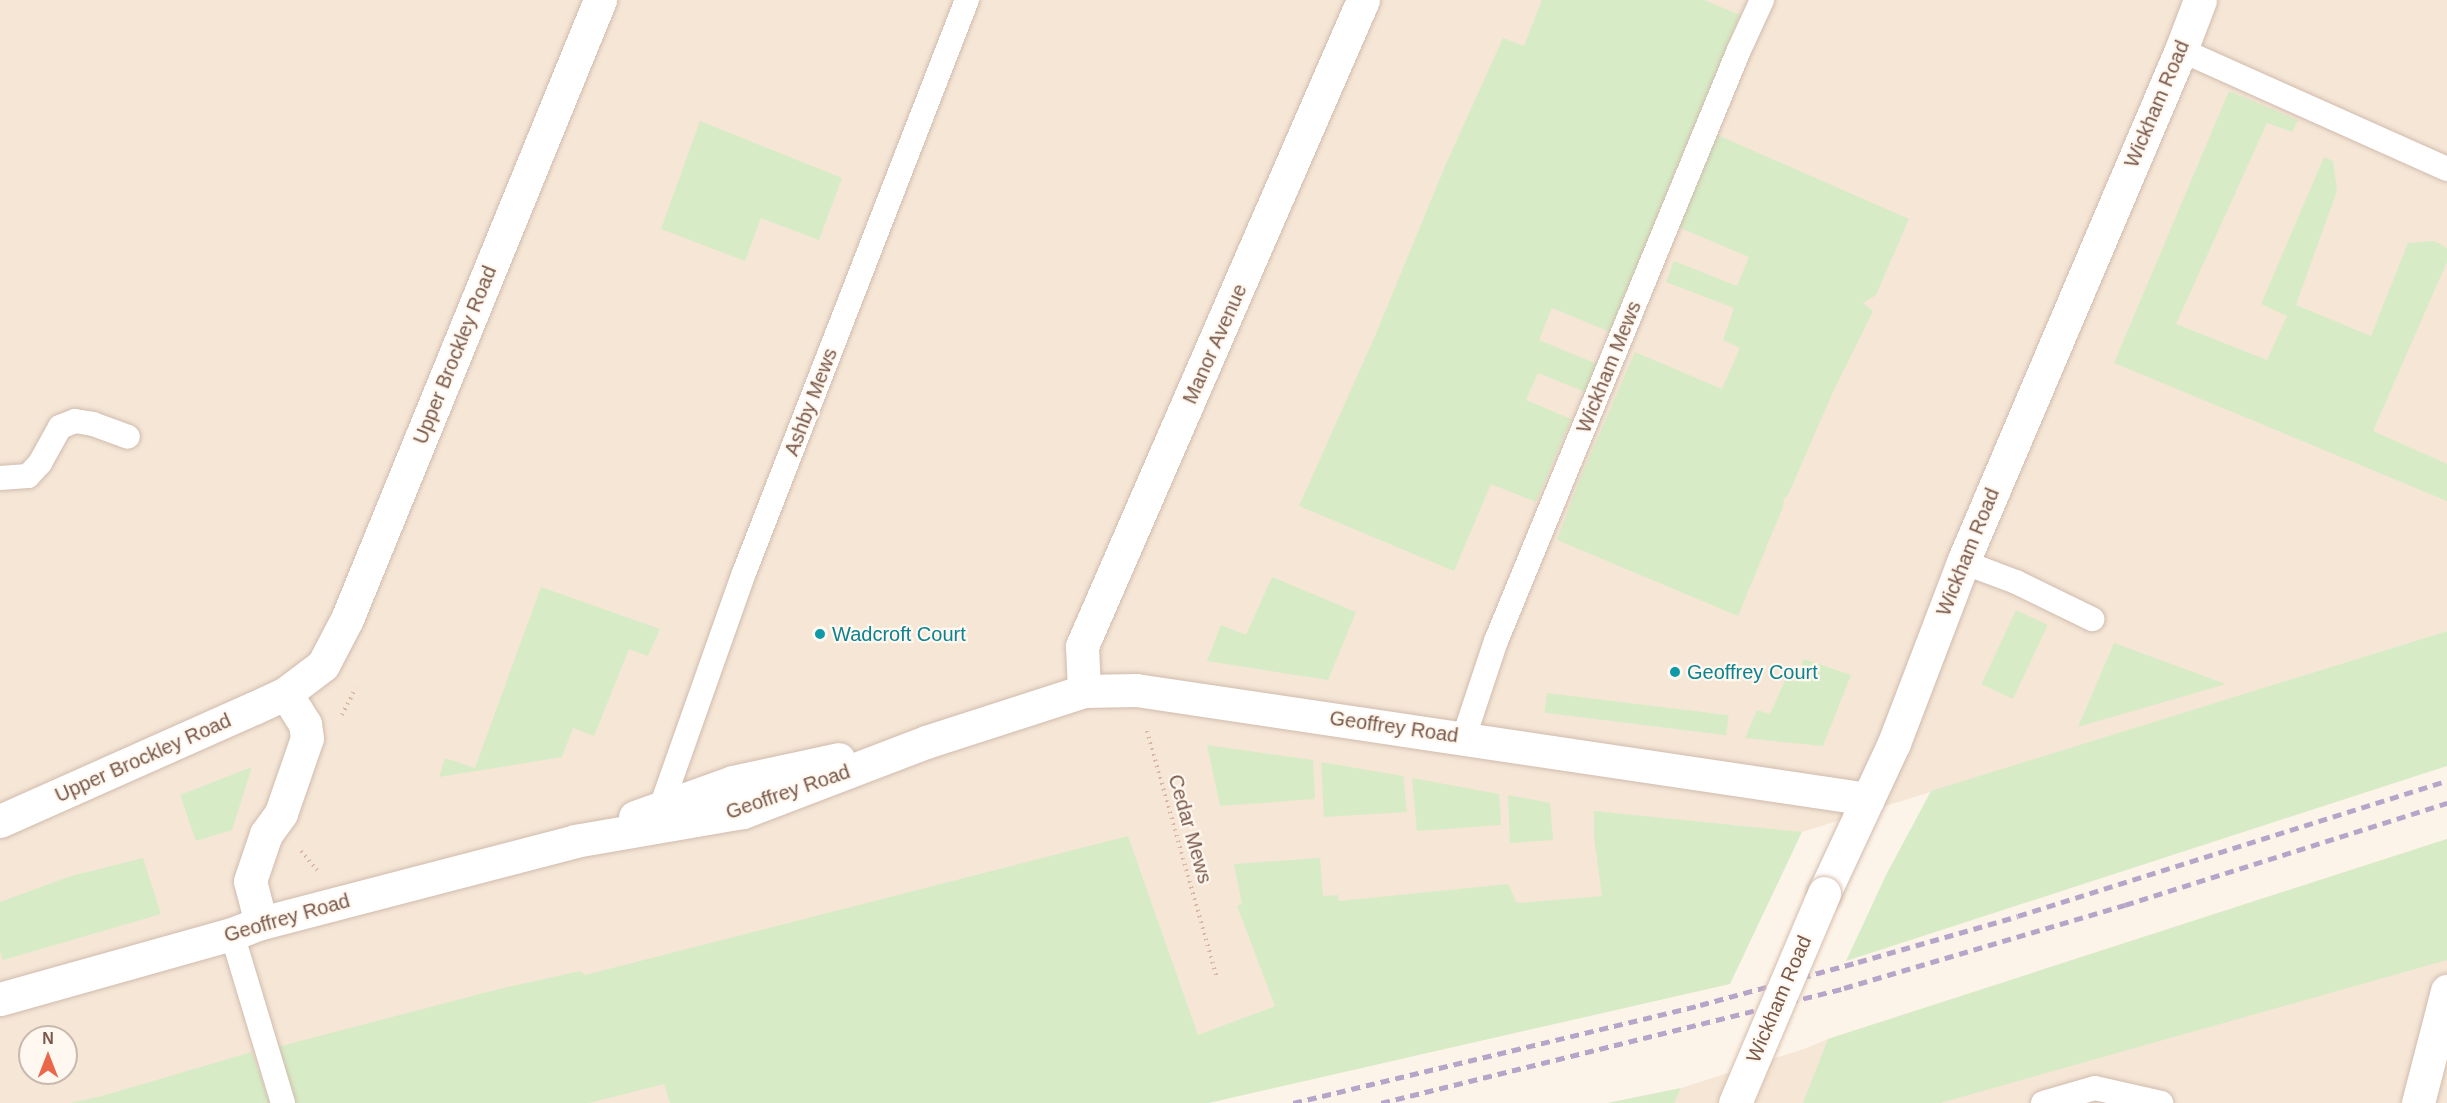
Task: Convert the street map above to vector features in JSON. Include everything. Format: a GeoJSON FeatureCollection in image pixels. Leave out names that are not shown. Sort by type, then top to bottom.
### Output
{"type":"FeatureCollection","features":[{"type":"Feature","properties":{"kind":"street","name":"Upper Brockley Road"},"geometry":{"type":"LineString","coordinates":[[0,821],[286,693],[323,665],[347,619],[600,0]]}},
{"type":"Feature","properties":{"kind":"street","name":"Manor Avenue"},"geometry":{"type":"LineString","coordinates":[[1084,690],[1082,646],[1363,0]]}},
{"type":"Feature","properties":{"kind":"street","name":"Wickham Road"},"geometry":{"type":"LineString","coordinates":[[1735,1103],[1824,893],[1894,743],[1963,562],[2181,50],[2200,0]]}},
{"type":"Feature","properties":{"kind":"street","name":"Geoffrey Road"},"geometry":{"type":"LineString","coordinates":[[0,999],[346,901],[575,841],[742,812],[926,742],[1084,690],[1136,690],[1464,737],[1868,799]]}},
{"type":"Feature","properties":{"kind":"street"},"geometry":{"type":"LineString","coordinates":[[247,929],[250,881],[266,834],[281,813],[307,738],[305,724],[286,693]]}},
{"type":"Feature","properties":{"kind":"street","name":"Geoffrey Road"},"geometry":{"type":"LineString","coordinates":[[575,841],[661,807],[751,777],[926,742]]}},
{"type":"Feature","properties":{"kind":"street"},"geometry":{"type":"LineString","coordinates":[[2418,1103],[2447,990]]}},
{"type":"Feature","properties":{"kind":"lane","name":"Ashby Mews"},"geometry":{"type":"LineString","coordinates":[[661,807],[744,573],[967,0]]}},
{"type":"Feature","properties":{"kind":"lane","name":"Wickham Mews"},"geometry":{"type":"LineString","coordinates":[[1464,737],[1496,641],[1738,50],[1762,0]]}},
{"type":"Feature","properties":{"kind":"lane"},"geometry":{"type":"LineString","coordinates":[[2181,50],[2447,169]]}},
{"type":"Feature","properties":{"kind":"lane"},"geometry":{"type":"LineString","coordinates":[[0,478],[28,476],[40,463],[60,427],[75,422],[93,424],[128,437]]}},
{"type":"Feature","properties":{"kind":"lane"},"geometry":{"type":"LineString","coordinates":[[1963,562],[2016,582],[2092,619]]}},
{"type":"Feature","properties":{"kind":"lane"},"geometry":{"type":"LineString","coordinates":[[247,929],[283,1103]]}},
{"type":"Feature","properties":{"kind":"lane"},"geometry":{"type":"LineString","coordinates":[[2043,1103],[2095,1088],[2161,1103]]}},
{"type":"Feature","properties":{"kind":"path","name":"Cedar Mews"},"geometry":{"type":"LineString","coordinates":[[1136,690],[1216,975]]}},
{"type":"Feature","properties":{"kind":"path"},"geometry":{"type":"LineString","coordinates":[[281,813],[308,860],[346,901]]}},
{"type":"Feature","properties":{"kind":"shaded area"},"geometry":{"type":"Polygon","coordinates":[[[0,0],[2447,0],[2447,631],[1802,832],[1616,899],[1275,1006],[1198,1036],[966,1103],[0,1103],[0,0]]]}},
{"type":"Feature","properties":{"kind":"shaded area"},"geometry":{"type":"Polygon","coordinates":[[[2447,839],[2447,1103],[1608,1103],[1681,1088],[2447,839]]]}},
{"type":"Feature","properties":{"kind":"green space"},"geometry":{"type":"Polygon","coordinates":[[[1542,0],[1704,0],[1740,15],[1610,332],[1552,308],[1539,340],[1597,364],[1585,392],[1538,373],[1526,400],[1571,419],[1536,502],[1491,484],[1454,571],[1299,506],[1375,336],[1446,164],[1503,38],[1524,46],[1542,0]]]}},
{"type":"Feature","properties":{"kind":"green space"},"geometry":{"type":"Polygon","coordinates":[[[2229,91],[2298,120],[2292,132],[2267,123],[2176,324],[2267,360],[2287,316],[2261,304],[2324,157],[2333,161],[2337,191],[2296,305],[2371,336],[2408,243],[2434,241],[2447,248],[2447,262],[2373,431],[2447,464],[2447,501],[2114,363],[2229,91]]]}},
{"type":"Feature","properties":{"kind":"green space"},"geometry":{"type":"Polygon","coordinates":[[[700,121],[842,178],[819,240],[761,218],[745,261],[661,229],[700,121]]]}},
{"type":"Feature","properties":{"kind":"green space"},"geometry":{"type":"Polygon","coordinates":[[[1713,133],[1909,219],[1876,295],[1863,303],[1873,311],[1833,392],[1789,493],[1784,499],[1783,507],[1738,616],[1557,540],[1579,481],[1635,352],[1722,389],[1740,348],[1723,340],[1734,308],[1666,282],[1674,261],[1737,286],[1749,257],[1671,224],[1713,133]]]}},
{"type":"Feature","properties":{"kind":"green space"},"geometry":{"type":"Polygon","coordinates":[[[1272,577],[1356,612],[1328,680],[1207,661],[1221,625],[1246,635],[1272,577]]]}},
{"type":"Feature","properties":{"kind":"green space"},"geometry":{"type":"Polygon","coordinates":[[[541,587],[660,629],[648,656],[629,649],[594,736],[573,728],[562,757],[439,777],[445,758],[475,768],[541,587]]]}},
{"type":"Feature","properties":{"kind":"green space"},"geometry":{"type":"Polygon","coordinates":[[[2016,610],[2048,625],[2013,699],[1981,684],[2016,610]]]}},
{"type":"Feature","properties":{"kind":"green space"},"geometry":{"type":"Polygon","coordinates":[[[2447,631],[2447,766],[1846,961],[1886,875],[1931,791],[2447,631]]]}},
{"type":"Feature","properties":{"kind":"green space"},"geometry":{"type":"Polygon","coordinates":[[[2114,643],[2226,684],[2078,727],[2114,643]]]}},
{"type":"Feature","properties":{"kind":"green space"},"geometry":{"type":"Polygon","coordinates":[[[1804,659],[1851,675],[1823,746],[1745,738],[1757,710],[1770,714],[1786,678],[1795,682],[1804,659]]]}},
{"type":"Feature","properties":{"kind":"green space"},"geometry":{"type":"Polygon","coordinates":[[[1547,693],[1729,715],[1726,735],[1545,713],[1547,693]]]}},
{"type":"Feature","properties":{"kind":"green space"},"geometry":{"type":"Polygon","coordinates":[[[1207,745],[1313,760],[1315,799],[1220,806],[1207,745]]]}},
{"type":"Feature","properties":{"kind":"green space"},"geometry":{"type":"Polygon","coordinates":[[[1321,762],[1403,776],[1407,812],[1324,817],[1321,762]]]}},
{"type":"Feature","properties":{"kind":"green space"},"geometry":{"type":"Polygon","coordinates":[[[252,767],[232,830],[196,841],[180,795],[252,767]]]}},
{"type":"Feature","properties":{"kind":"green space"},"geometry":{"type":"Polygon","coordinates":[[[1412,778],[1499,794],[1501,825],[1417,831],[1412,778]]]}},
{"type":"Feature","properties":{"kind":"green space"},"geometry":{"type":"Polygon","coordinates":[[[1508,795],[1550,803],[1553,840],[1510,843],[1508,795]]]}},
{"type":"Feature","properties":{"kind":"green space"},"geometry":{"type":"Polygon","coordinates":[[[1594,811],[1802,832],[1730,984],[1209,1103],[670,1103],[664,1084],[589,1103],[295,1103],[277,1047],[503,988],[580,971],[585,975],[1128,836],[1198,1035],[1275,1006],[1237,906],[1242,904],[1234,864],[1320,858],[1323,896],[1338,895],[1339,901],[1508,884],[1517,903],[1602,896],[1594,837],[1594,811]]]}},
{"type":"Feature","properties":{"kind":"green space"},"geometry":{"type":"Polygon","coordinates":[[[2447,839],[2447,960],[1940,1103],[1803,1103],[1828,1039],[2447,839]]]}},
{"type":"Feature","properties":{"kind":"green space"},"geometry":{"type":"Polygon","coordinates":[[[143,858],[161,914],[3,960],[0,951],[0,902],[68,877],[143,858]]]}},
{"type":"Feature","properties":{"kind":"green space"},"geometry":{"type":"Polygon","coordinates":[[[252,1052],[270,1103],[70,1103],[102,1096],[252,1052]]]}},
{"type":"Feature","properties":{"kind":"green space"},"geometry":{"type":"Polygon","coordinates":[[[1681,1088],[1674,1103],[1608,1103],[1681,1088]]]}},
{"type":"Feature","properties":{"kind":"railway"},"geometry":{"type":"LineString","coordinates":[[1293,1103],[1700,1005],[1858,962],[2018,916],[2447,781]]}},
{"type":"Feature","properties":{"kind":"railway"},"geometry":{"type":"LineString","coordinates":[[1381,1103],[1844,988],[2125,905],[2447,803]]}},
{"type":"Feature","properties":{"kind":"place","name":"Wadcroft Court"},"geometry":{"type":"Point","coordinates":[820,634]}},
{"type":"Feature","properties":{"kind":"place","name":"Geoffrey Court"},"geometry":{"type":"Point","coordinates":[1675,672]}}]}
